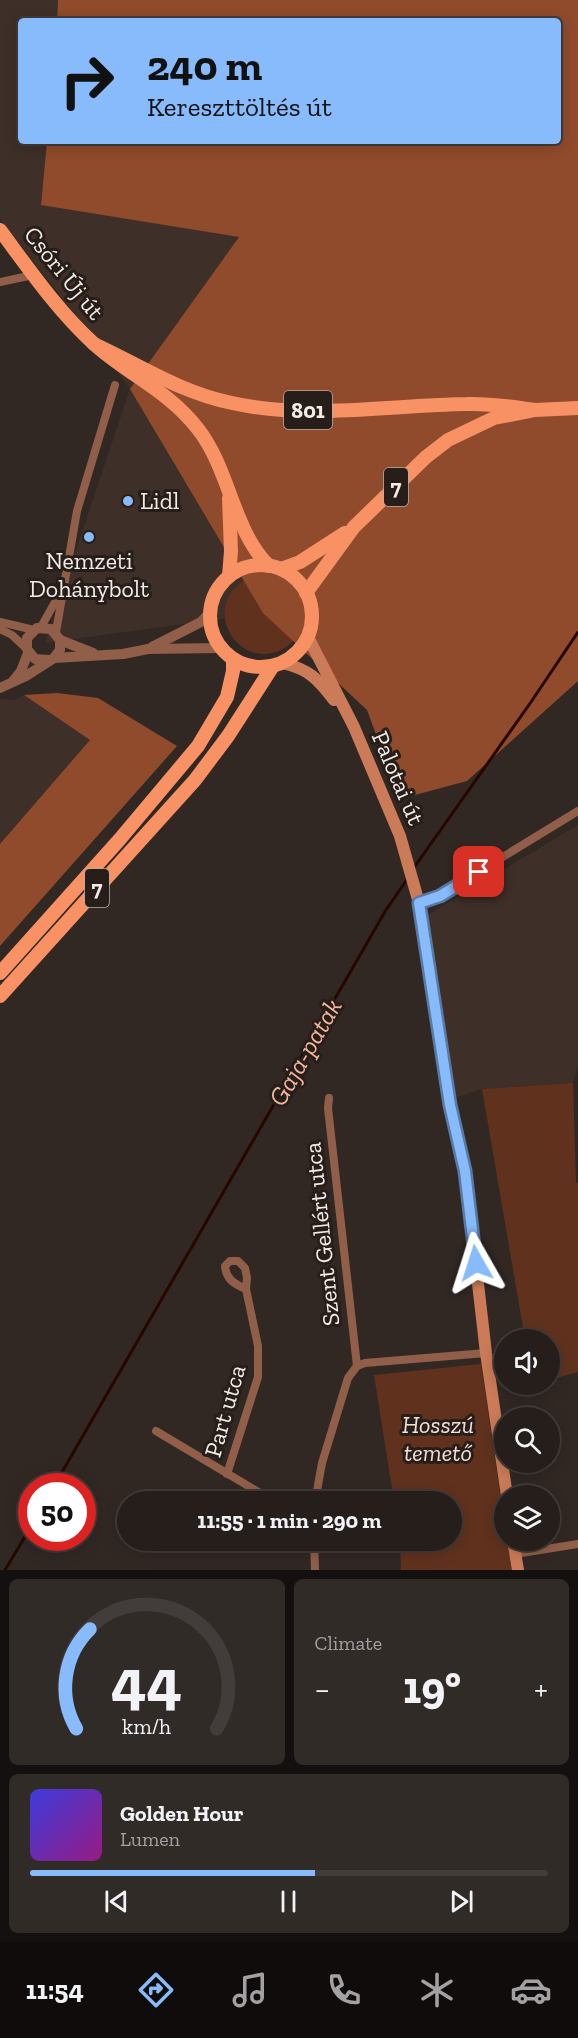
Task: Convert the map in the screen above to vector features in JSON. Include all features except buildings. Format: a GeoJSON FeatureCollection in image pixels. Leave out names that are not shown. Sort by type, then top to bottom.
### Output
{"type":"FeatureCollection","features":[{"type":"Feature","properties":{"kind":"main road","name":"Csóri Új út"},"geometry":{"type":"LineString","coordinates":[[0,230],[63,313],[94,344]]}},
{"type":"Feature","properties":{"kind":"main road","name":"801"},"geometry":{"type":"LineString","coordinates":[[94,344],[183,389],[223,401],[263,408],[319,410],[468,404],[535,410]]}},
{"type":"Feature","properties":{"kind":"main road","name":"801"},"geometry":{"type":"LineString","coordinates":[[94,344],[122,367],[164,393],[179,406],[209,444],[250,542],[261,559],[275,568]]}},
{"type":"Feature","properties":{"kind":"main road","name":"7"},"geometry":{"type":"LineString","coordinates":[[306,593],[354,527],[426,457],[448,440],[494,418],[535,410],[578,408]]}},
{"type":"Feature","properties":{"kind":"main road","name":"801"},"geometry":{"type":"LineString","coordinates":[[229,490],[231,551],[229,576]]}},
{"type":"Feature","properties":{"kind":"main road","name":"7"},"geometry":{"type":"LineString","coordinates":[[229,576],[247,567],[275,568],[300,562],[354,527]]}},
{"type":"Feature","properties":{"kind":"main road"},"geometry":{"type":"LineString","coordinates":[[275,568],[296,579],[306,593],[312,614],[308,637]]}},
{"type":"Feature","properties":{"kind":"main road"},"geometry":{"type":"LineString","coordinates":[[229,576],[214,595],[210,612],[212,632],[220,648],[233,659],[249,666],[278,665]]}},
{"type":"Feature","properties":{"kind":"main road","name":"7"},"geometry":{"type":"LineString","coordinates":[[0,996],[211,760],[278,665],[297,653],[308,637]]}},
{"type":"Feature","properties":{"kind":"main road","name":"Palotai út"},"geometry":{"type":"LineString","coordinates":[[308,637],[354,727],[403,844],[418,899]]}},
{"type":"Feature","properties":{"kind":"main road","name":"7"},"geometry":{"type":"LineString","coordinates":[[0,973],[120,839],[194,750],[227,697],[233,671],[233,659]]}},
{"type":"Feature","properties":{"kind":"main road","name":"Palotai út"},"geometry":{"type":"LineString","coordinates":[[278,665],[299,667],[321,683],[354,727]]}},
{"type":"Feature","properties":{"kind":"main road"},"geometry":{"type":"LineString","coordinates":[[418,899],[450,1105],[465,1171],[486,1353],[505,1485]]}},
{"type":"Feature","properties":{"kind":"main road"},"geometry":{"type":"LineString","coordinates":[[515,1551],[518,1570]]}},
{"type":"Feature","properties":{"kind":"street"},"geometry":{"type":"LineString","coordinates":[[0,282],[33,275]]}},
{"type":"Feature","properties":{"kind":"street"},"geometry":{"type":"LineString","coordinates":[[0,688],[26,676],[52,659],[60,650],[58,636],[62,589],[82,489],[115,385]]}},
{"type":"Feature","properties":{"kind":"street"},"geometry":{"type":"LineString","coordinates":[[11,682],[21,671],[28,651],[27,638],[37,629],[62,589]]}},
{"type":"Feature","properties":{"kind":"street"},"geometry":{"type":"LineString","coordinates":[[148,650],[201,622],[210,612]]}},
{"type":"Feature","properties":{"kind":"street"},"geometry":{"type":"LineString","coordinates":[[0,622],[37,629],[46,627],[58,636],[96,654]]}},
{"type":"Feature","properties":{"kind":"street"},"geometry":{"type":"LineString","coordinates":[[0,629],[12,635],[35,660],[148,650],[220,648]]}},
{"type":"Feature","properties":{"kind":"street"},"geometry":{"type":"LineString","coordinates":[[418,899],[440,896],[578,811]]}},
{"type":"Feature","properties":{"kind":"street","name":"Szent Gellért utca"},"geometry":{"type":"LineString","coordinates":[[329,1098],[328,1108],[357,1366]]}},
{"type":"Feature","properties":{"kind":"street","name":"Part utca"},"geometry":{"type":"LineString","coordinates":[[227,1474],[258,1377],[258,1346],[246,1289]]}},
{"type":"Feature","properties":{"kind":"street"},"geometry":{"type":"LineString","coordinates":[[317,1491],[320,1472],[348,1377],[357,1366],[441,1355],[486,1353]]}},
{"type":"Feature","properties":{"kind":"street","name":"Part utca"},"geometry":{"type":"LineString","coordinates":[[156,1431],[256,1491]]}},
{"type":"Feature","properties":{"kind":"street"},"geometry":{"type":"LineString","coordinates":[[515,1554],[578,1544]]}},
{"type":"Feature","properties":{"kind":"street"},"geometry":{"type":"LineString","coordinates":[[314,1551],[315,1570]]}},
{"type":"Feature","properties":{"kind":"shaded area"},"geometry":{"type":"Polygon","coordinates":[[[0,0],[58,0],[57,18],[18,18],[18,144],[47,144],[41,204],[239,237],[130,389],[0,219],[0,0]]]}},
{"type":"Feature","properties":{"kind":"shaded area"},"geometry":{"type":"Polygon","coordinates":[[[58,0],[578,0],[578,681],[467,781],[400,799],[367,710],[263,613],[130,389],[239,237],[41,205],[47,144],[561,144],[561,18],[57,18],[58,0]]]}},
{"type":"Feature","properties":{"kind":"shaded area"},"geometry":{"type":"Polygon","coordinates":[[[130,389],[263,613],[45,643],[130,389]]]}},
{"type":"Feature","properties":{"kind":"shaded area"},"geometry":{"type":"Polygon","coordinates":[[[57,693],[98,698],[177,746],[0,946],[0,844],[90,740],[24,695],[57,693]]]}},
{"type":"Feature","properties":{"kind":"shaded area"},"geometry":{"type":"Polygon","coordinates":[[[24,695],[91,740],[0,844],[0,699],[15,700],[24,695]]]}},
{"type":"Feature","properties":{"kind":"shaded area"},"geometry":{"type":"Polygon","coordinates":[[[578,825],[578,1063],[573,1083],[482,1089],[445,1101],[422,950],[428,915],[578,825]]]}},
{"type":"Feature","properties":{"kind":"green space"},"geometry":{"type":"Polygon","coordinates":[[[253,576],[299,635],[281,650],[263,654],[246,649],[233,638],[226,623],[225,606],[234,589],[253,576]]]}},
{"type":"Feature","properties":{"kind":"green space"},"geometry":{"type":"Polygon","coordinates":[[[573,1083],[576,1182],[578,1183],[578,1372],[560,1377],[560,1329],[523,1329],[482,1089],[573,1083]]]}},
{"type":"Feature","properties":{"kind":"green space","name":"Hosszú temető"},"geometry":{"type":"Polygon","coordinates":[[[481,1364],[494,1452],[494,1473],[497,1473],[499,1485],[494,1485],[494,1551],[509,1551],[512,1570],[401,1570],[400,1551],[462,1551],[462,1491],[392,1491],[374,1375],[481,1364]]]}},
{"type":"Feature","properties":{"kind":"waterway","name":"Gaja-patak"},"geometry":{"type":"LineString","coordinates":[[413,869],[578,632]]}},
{"type":"Feature","properties":{"kind":"waterway","name":"Gaja-patak"},"geometry":{"type":"LineString","coordinates":[[61,1473],[386,910],[408,878]]}},
{"type":"Feature","properties":{"kind":"waterway","name":"Gaja-patak"},"geometry":{"type":"LineString","coordinates":[[5,1570],[18,1548]]}},
{"type":"Feature","properties":{"kind":"place","name":"Lidl"},"geometry":{"type":"Point","coordinates":[128,501]}},
{"type":"Feature","properties":{"kind":"place","name":"Nemzeti Dohánybolt"},"geometry":{"type":"Point","coordinates":[89,537]}},
{"type":"Feature","properties":{"kind":"route"},"geometry":{"type":"LineString","coordinates":[[476,1263],[465,1171],[450,1105],[419,903],[440,896],[479,872]]}}]}
